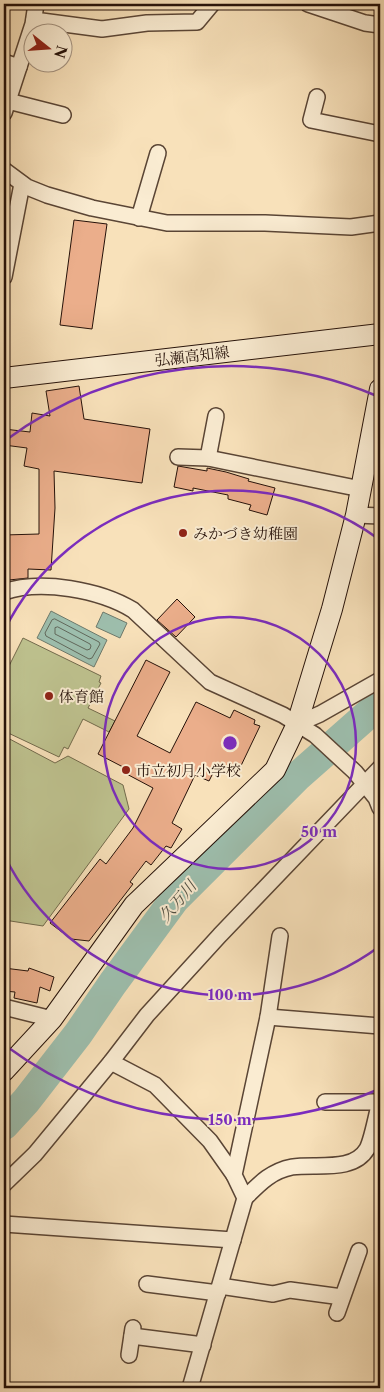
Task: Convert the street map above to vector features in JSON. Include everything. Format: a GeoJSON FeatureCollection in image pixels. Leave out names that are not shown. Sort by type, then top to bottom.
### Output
{"type":"FeatureCollection","features":[{"type":"Feature","properties":{"kind":"street"},"geometry":{"type":"LineString","coordinates":[[36,4],[34,20],[6,107],[63,115]]}},
{"type":"Feature","properties":{"kind":"street"},"geometry":{"type":"LineString","coordinates":[[34,20],[102,29],[147,23],[197,22],[212,4]]}},
{"type":"Feature","properties":{"kind":"street"},"geometry":{"type":"LineString","coordinates":[[308,4],[344,10],[375,29]]}},
{"type":"Feature","properties":{"kind":"street"},"geometry":{"type":"LineString","coordinates":[[4,62],[19,67]]}},
{"type":"Feature","properties":{"kind":"street"},"geometry":{"type":"LineString","coordinates":[[318,97],[311,120],[380,134]]}},
{"type":"Feature","properties":{"kind":"street"},"geometry":{"type":"LineString","coordinates":[[139,218],[158,153]]}},
{"type":"Feature","properties":{"kind":"street"},"geometry":{"type":"LineString","coordinates":[[4,170],[22,184],[39,192],[70,202],[167,223],[265,223],[351,227],[380,224]]}},
{"type":"Feature","properties":{"kind":"street"},"geometry":{"type":"LineString","coordinates":[[4,277],[22,184]]}},
{"type":"Feature","properties":{"kind":"street","name":"弘瀬高知線"},"geometry":{"type":"LineString","coordinates":[[4,378],[380,334]]}},
{"type":"Feature","properties":{"kind":"street"},"geometry":{"type":"LineString","coordinates":[[4,1071],[52,1019],[134,905],[275,770],[297,724],[332,609],[356,515],[380,389]]}},
{"type":"Feature","properties":{"kind":"street"},"geometry":{"type":"LineString","coordinates":[[208,458],[216,416]]}},
{"type":"Feature","properties":{"kind":"street"},"geometry":{"type":"LineString","coordinates":[[178,456],[208,458],[361,489]]}},
{"type":"Feature","properties":{"kind":"street"},"geometry":{"type":"LineString","coordinates":[[356,515],[380,516]]}},
{"type":"Feature","properties":{"kind":"street"},"geometry":{"type":"LineString","coordinates":[[4,592],[23,587],[48,587],[81,592],[119,602],[133,610],[210,682],[283,715],[315,735],[360,778],[376,798],[380,808]]}},
{"type":"Feature","properties":{"kind":"street"},"geometry":{"type":"LineString","coordinates":[[297,724],[320,714],[380,680]]}},
{"type":"Feature","properties":{"kind":"street"},"geometry":{"type":"LineString","coordinates":[[4,1184],[35,1154],[147,1015],[360,778],[380,768]]}},
{"type":"Feature","properties":{"kind":"street"},"geometry":{"type":"LineString","coordinates":[[234,1175],[268,1017],[280,936]]}},
{"type":"Feature","properties":{"kind":"street"},"geometry":{"type":"LineString","coordinates":[[4,1007],[52,1019]]}},
{"type":"Feature","properties":{"kind":"street"},"geometry":{"type":"LineString","coordinates":[[268,1017],[380,1026]]}},
{"type":"Feature","properties":{"kind":"street"},"geometry":{"type":"LineString","coordinates":[[111,1062],[155,1085],[210,1142],[234,1175],[245,1198]]}},
{"type":"Feature","properties":{"kind":"street"},"geometry":{"type":"LineString","coordinates":[[190,1388],[245,1198],[267,1177],[291,1167],[341,1164],[356,1160],[367,1149],[380,1102],[325,1102]]}},
{"type":"Feature","properties":{"kind":"street"},"geometry":{"type":"LineString","coordinates":[[4,1224],[233,1240]]}},
{"type":"Feature","properties":{"kind":"street"},"geometry":{"type":"LineString","coordinates":[[337,1312],[359,1252]]}},
{"type":"Feature","properties":{"kind":"street"},"geometry":{"type":"LineString","coordinates":[[147,1284],[273,1294],[290,1290],[342,1297]]}},
{"type":"Feature","properties":{"kind":"street"},"geometry":{"type":"LineString","coordinates":[[129,1355],[133,1331],[203,1345]]}},
{"type":"Feature","properties":{"kind":"green space","name":"体育館"},"geometry":{"type":"Polygon","coordinates":[[[23,638],[101,676],[99,682],[101,683],[88,708],[115,721],[109,732],[83,719],[68,749],[64,747],[59,757],[4,731],[4,676],[23,638]]]}},
{"type":"Feature","properties":{"kind":"green space"},"geometry":{"type":"Polygon","coordinates":[[[4,736],[55,763],[68,756],[123,785],[129,809],[43,926],[4,920],[4,736]]]}},
{"type":"Feature","properties":{"kind":"water"},"geometry":{"type":"Polygon","coordinates":[[[51,611],[107,640],[94,667],[37,638],[51,611]]]}},
{"type":"Feature","properties":{"kind":"water"},"geometry":{"type":"Polygon","coordinates":[[[103,612],[127,623],[120,638],[96,627],[103,612]]]}},
{"type":"Feature","properties":{"kind":"building"},"geometry":{"type":"Polygon","coordinates":[[[74,220],[107,224],[92,329],[60,325],[74,220]]]}},
{"type":"Feature","properties":{"kind":"building"},"geometry":{"type":"Polygon","coordinates":[[[79,386],[84,419],[150,429],[142,483],[54,471],[55,508],[51,570],[28,569],[28,578],[9,580],[8,552],[4,552],[4,535],[39,534],[39,469],[24,466],[27,448],[4,445],[4,429],[30,432],[32,413],[50,416],[46,391],[79,386]]]}},
{"type":"Feature","properties":{"kind":"building"},"geometry":{"type":"Polygon","coordinates":[[[178,466],[207,471],[207,468],[226,472],[249,479],[248,481],[275,488],[267,515],[249,510],[251,505],[228,499],[228,495],[193,488],[193,491],[174,487],[178,466]]]}},
{"type":"Feature","properties":{"kind":"building"},"geometry":{"type":"Polygon","coordinates":[[[177,599],[195,617],[176,637],[157,620],[177,599]]]}},
{"type":"Feature","properties":{"kind":"building"},"geometry":{"type":"Polygon","coordinates":[[[146,660],[170,672],[137,736],[170,753],[196,702],[230,718],[234,710],[255,720],[254,724],[260,726],[238,772],[218,763],[209,781],[195,775],[172,823],[182,829],[171,848],[166,846],[151,865],[146,861],[130,882],[133,884],[89,941],[71,939],[50,923],[100,859],[106,864],[133,828],[153,788],[121,771],[123,767],[98,754],[146,660]]]}},
{"type":"Feature","properties":{"kind":"building"},"geometry":{"type":"Polygon","coordinates":[[[4,968],[28,971],[29,968],[54,977],[50,991],[40,987],[37,1003],[14,998],[15,992],[4,991],[4,968]]]}},
{"type":"Feature","properties":{"kind":"waterway","name":"久万川"},"geometry":{"type":"LineString","coordinates":[[4,1125],[26,1101],[78,1034],[174,900],[298,776],[374,709],[380,706]]}},
{"type":"Feature","properties":{"kind":"place","name":"みかづき幼稚園"},"geometry":{"type":"Point","coordinates":[183,533]}},
{"type":"Feature","properties":{"kind":"place","name":"体育館"},"geometry":{"type":"Point","coordinates":[49,696]}},
{"type":"Feature","properties":{"kind":"place","name":"市立初月小学校"},"geometry":{"type":"Point","coordinates":[126,770]}}]}
